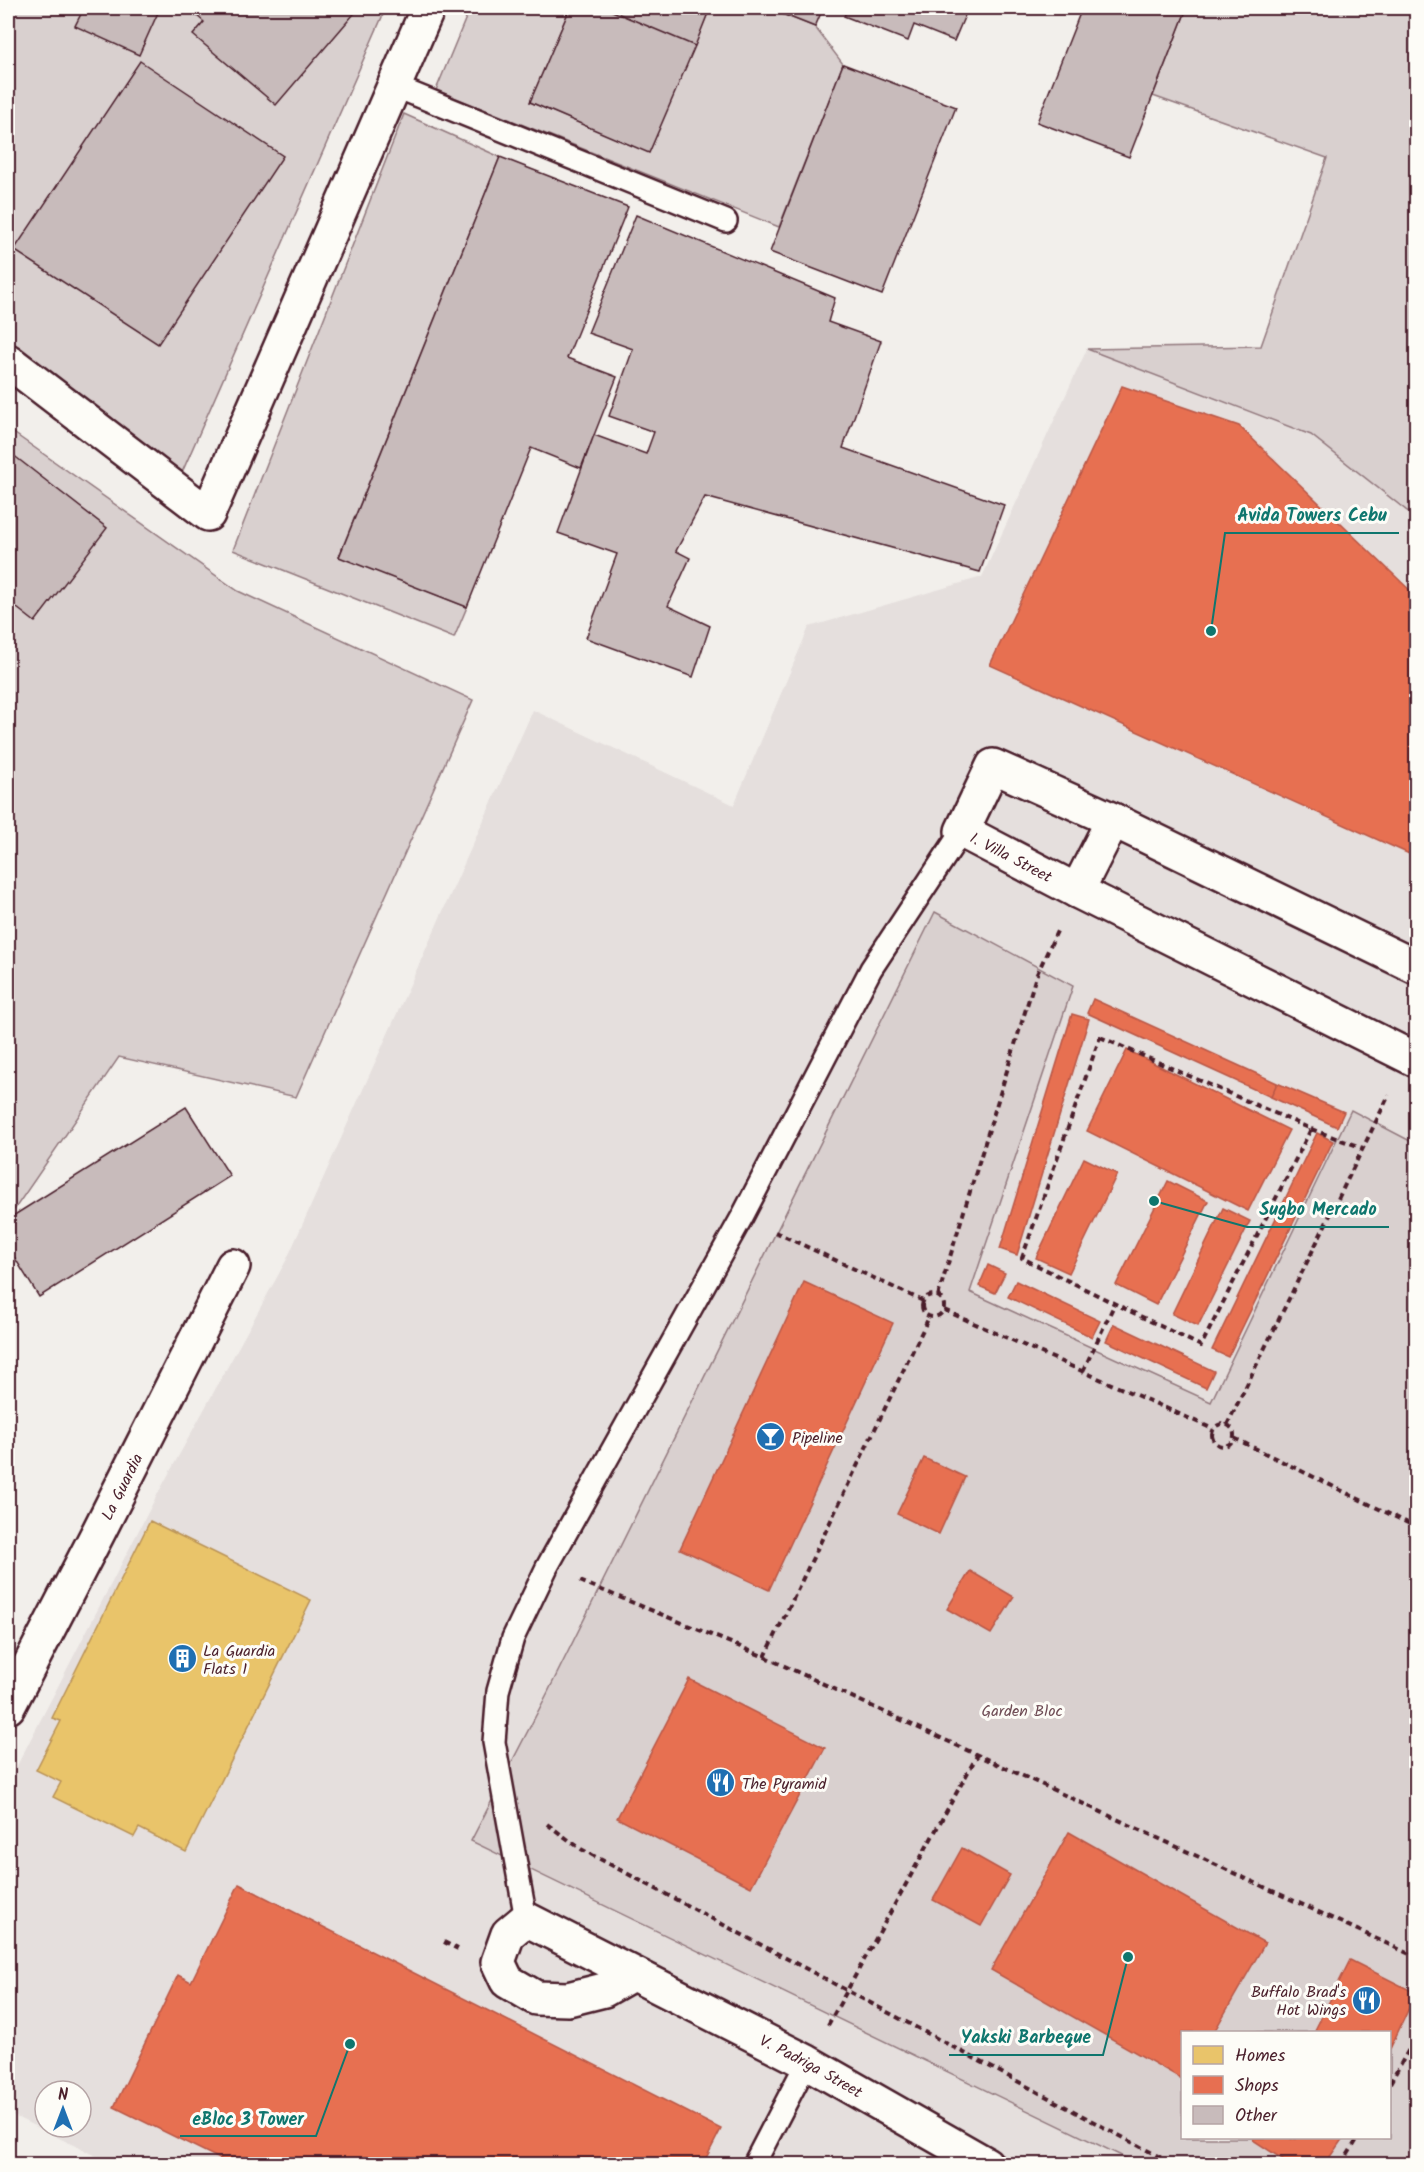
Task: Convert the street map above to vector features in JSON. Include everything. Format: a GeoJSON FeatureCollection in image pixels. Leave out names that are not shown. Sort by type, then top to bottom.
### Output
{"type":"FeatureCollection","features":[{"type":"Feature","properties":{"kind":"street"},"geometry":{"type":"LineString","coordinates":[[8,361],[208,514],[428,8]]}},
{"type":"Feature","properties":{"kind":"street","name":"I. Villa Street"},"geometry":{"type":"LineString","coordinates":[[1414,1053],[1077,891],[962,831],[993,766],[1113,820],[1416,967]]}},
{"type":"Feature","properties":{"kind":"street"},"geometry":{"type":"LineString","coordinates":[[1077,891],[1113,820]]}},
{"type":"Feature","properties":{"kind":"street","name":"La Guardia"},"geometry":{"type":"LineString","coordinates":[[8,1707],[233,1266]]}},
{"type":"Feature","properties":{"kind":"street"},"geometry":{"type":"LineString","coordinates":[[526,1919],[507,1934],[498,1962],[507,1981],[536,1998],[568,1999],[604,1990],[632,1974]]}},
{"type":"Feature","properties":{"kind":"street","name":"V. Padriga Street"},"geometry":{"type":"LineString","coordinates":[[526,1919],[807,2062],[986,2164]]}},
{"type":"Feature","properties":{"kind":"lane"},"geometry":{"type":"LineString","coordinates":[[394,86],[726,221]]}},
{"type":"Feature","properties":{"kind":"lane"},"geometry":{"type":"LineString","coordinates":[[526,1919],[494,1742],[498,1691],[513,1638],[547,1567],[742,1217],[871,969],[962,831]]}},
{"type":"Feature","properties":{"kind":"lane"},"geometry":{"type":"LineString","coordinates":[[754,2164],[807,2062]]}},
{"type":"Feature","properties":{"kind":"path"},"geometry":{"type":"LineString","coordinates":[[938,1296],[1036,976],[1077,891]]}},
{"type":"Feature","properties":{"kind":"path"},"geometry":{"type":"LineString","coordinates":[[1311,1129],[1201,1346],[1022,1258],[1100,1037],[1311,1129],[1364,1148]]}},
{"type":"Feature","properties":{"kind":"path"},"geometry":{"type":"LineString","coordinates":[[1227,1425],[1364,1148],[1414,1053]]}},
{"type":"Feature","properties":{"kind":"path"},"geometry":{"type":"LineString","coordinates":[[742,1217],[923,1301]]}},
{"type":"Feature","properties":{"kind":"path"},"geometry":{"type":"LineString","coordinates":[[929,1317],[921,1306],[923,1301],[927,1297],[938,1296]]}},
{"type":"Feature","properties":{"kind":"path"},"geometry":{"type":"LineString","coordinates":[[929,1317],[940,1315],[944,1310],[945,1304],[938,1296]]}},
{"type":"Feature","properties":{"kind":"path"},"geometry":{"type":"LineString","coordinates":[[1083,1371],[1114,1303]]}},
{"type":"Feature","properties":{"kind":"path"},"geometry":{"type":"LineString","coordinates":[[944,1310],[1213,1429]]}},
{"type":"Feature","properties":{"kind":"path"},"geometry":{"type":"LineString","coordinates":[[765,1657],[929,1317]]}},
{"type":"Feature","properties":{"kind":"path"},"geometry":{"type":"LineString","coordinates":[[1216,1425],[1227,1425],[1234,1433],[1234,1438],[1224,1447],[1213,1441],[1212,1435],[1216,1425]]}},
{"type":"Feature","properties":{"kind":"path"},"geometry":{"type":"LineString","coordinates":[[1234,1438],[1416,1527]]}},
{"type":"Feature","properties":{"kind":"path"},"geometry":{"type":"LineString","coordinates":[[547,1567],[765,1657],[1416,1957]]}},
{"type":"Feature","properties":{"kind":"path"},"geometry":{"type":"LineString","coordinates":[[827,2027],[978,1754]]}},
{"type":"Feature","properties":{"kind":"path"},"geometry":{"type":"LineString","coordinates":[[543,1821],[581,1849],[1173,2164]]}},
{"type":"Feature","properties":{"kind":"path"},"geometry":{"type":"LineString","coordinates":[[1391,2080],[1416,2037]]}},
{"type":"Feature","properties":{"kind":"path"},"geometry":{"type":"LineString","coordinates":[[1342,2164],[1357,2139]]}},
{"type":"Feature","properties":{"kind":"shaded area"},"geometry":{"type":"Polygon","coordinates":[[[1087,349],[1311,435],[1416,518],[1416,2164],[112,2164],[61,2139],[93,2139],[93,2079],[33,2079],[33,2125],[8,2113],[8,1783],[156,1497],[287,1259],[533,710],[734,805],[809,627],[982,577],[1087,349]]]}},
{"type":"Feature","properties":{"kind":"green space"},"geometry":{"type":"Polygon","coordinates":[[[8,8],[386,8],[180,477],[8,343],[8,8]]]}},
{"type":"Feature","properties":{"kind":"green space"},"geometry":{"type":"Polygon","coordinates":[[[470,8],[570,8],[530,102],[649,152],[710,8],[767,8],[815,27],[843,64],[779,227],[436,90],[470,8]]]}},
{"type":"Feature","properties":{"kind":"green space"},"geometry":{"type":"Polygon","coordinates":[[[1187,8],[1416,8],[1416,518],[1311,435],[1087,349],[1261,346],[1327,158],[1153,96],[1187,8]]]}},
{"type":"Feature","properties":{"kind":"green space"},"geometry":{"type":"Polygon","coordinates":[[[404,114],[500,157],[339,556],[467,607],[454,638],[233,550],[404,114]]]}},
{"type":"Feature","properties":{"kind":"green space"},"geometry":{"type":"Polygon","coordinates":[[[8,429],[238,591],[473,700],[296,1097],[119,1057],[14,1210],[8,1213],[8,429]]]}},
{"type":"Feature","properties":{"kind":"green space","name":"Garden Bloc"},"geometry":{"type":"Polygon","coordinates":[[[935,912],[1073,986],[970,1292],[1211,1402],[1351,1110],[1416,1144],[1416,2145],[1406,2164],[1138,2164],[471,1841],[547,1694],[935,912]]]}},
{"type":"Feature","properties":{"kind":"building: Homes","name":"La Guardia Flats 1"},"geometry":{"type":"Polygon","coordinates":[[[150,1521],[311,1600],[186,1852],[139,1828],[134,1837],[53,1797],[61,1782],[36,1770],[61,1721],[52,1718],[150,1521]]]}},
{"type":"Feature","properties":{"kind":"building: Shops"},"geometry":{"type":"Polygon","coordinates":[[[1122,386],[1239,426],[1416,596],[1416,857],[990,665],[1122,386]]]}},
{"type":"Feature","properties":{"kind":"building: Shops"},"geometry":{"type":"Polygon","coordinates":[[[1093,999],[1277,1083],[1271,1097],[1087,1013],[1093,999]]]}},
{"type":"Feature","properties":{"kind":"building: Shops"},"geometry":{"type":"Polygon","coordinates":[[[1072,1014],[1089,1019],[1017,1255],[1000,1249],[1072,1014]]]}},
{"type":"Feature","properties":{"kind":"building: Shops"},"geometry":{"type":"Polygon","coordinates":[[[1127,1050],[1289,1130],[1248,1211],[1087,1131],[1127,1050]]]}},
{"type":"Feature","properties":{"kind":"building: Shops"},"geometry":{"type":"Polygon","coordinates":[[[1277,1083],[1344,1112],[1337,1127],[1271,1097],[1277,1083]]]}},
{"type":"Feature","properties":{"kind":"building: Shops"},"geometry":{"type":"Polygon","coordinates":[[[1317,1133],[1333,1141],[1228,1357],[1212,1350],[1317,1133]]]}},
{"type":"Feature","properties":{"kind":"building: Shops"},"geometry":{"type":"Polygon","coordinates":[[[1084,1158],[1117,1174],[1069,1273],[1036,1258],[1084,1158]]]}},
{"type":"Feature","properties":{"kind":"building: Shops"},"geometry":{"type":"Polygon","coordinates":[[[1168,1181],[1208,1201],[1156,1305],[1116,1285],[1168,1181]]]}},
{"type":"Feature","properties":{"kind":"building: Shops"},"geometry":{"type":"Polygon","coordinates":[[[1223,1208],[1250,1221],[1198,1326],[1172,1314],[1223,1208]]]}},
{"type":"Feature","properties":{"kind":"building: Shops"},"geometry":{"type":"Polygon","coordinates":[[[988,1265],[1005,1273],[995,1293],[979,1286],[988,1265]]]}},
{"type":"Feature","properties":{"kind":"building: Shops"},"geometry":{"type":"Polygon","coordinates":[[[1016,1281],[1100,1321],[1092,1337],[1008,1297],[1016,1281]]]}},
{"type":"Feature","properties":{"kind":"building: Shops"},"geometry":{"type":"Polygon","coordinates":[[[804,1282],[893,1323],[769,1590],[680,1549],[804,1282]]]}},
{"type":"Feature","properties":{"kind":"building: Shops"},"geometry":{"type":"Polygon","coordinates":[[[1114,1324],[1214,1371],[1206,1388],[1106,1341],[1114,1324]]]}},
{"type":"Feature","properties":{"kind":"building: Shops"},"geometry":{"type":"Polygon","coordinates":[[[924,1458],[965,1477],[939,1534],[897,1514],[924,1458]]]}},
{"type":"Feature","properties":{"kind":"building: Shops"},"geometry":{"type":"Polygon","coordinates":[[[970,1571],[1014,1597],[991,1634],[947,1609],[970,1571]]]}},
{"type":"Feature","properties":{"kind":"building: Shops","name":"The Pyramid"},"geometry":{"type":"Polygon","coordinates":[[[689,1679],[825,1748],[751,1887],[617,1818],[689,1679]]]}},
{"type":"Feature","properties":{"kind":"building: Shops"},"geometry":{"type":"Polygon","coordinates":[[[1069,1832],[1265,1943],[1215,2031],[1181,2031],[1181,2078],[991,1970],[1069,1832]]]}},
{"type":"Feature","properties":{"kind":"building: Shops"},"geometry":{"type":"Polygon","coordinates":[[[962,1848],[1010,1875],[981,1926],[933,1900],[962,1848]]]}},
{"type":"Feature","properties":{"kind":"building: Shops"},"geometry":{"type":"Polygon","coordinates":[[[239,1884],[721,2129],[703,2164],[230,2164],[114,2107],[178,1975],[191,1982],[239,1884]]]}},
{"type":"Feature","properties":{"kind":"building: Shops"},"geometry":{"type":"Polygon","coordinates":[[[1350,1960],[1416,1993],[1391,2047],[1391,2031],[1315,2030],[1350,1960]]]}},
{"type":"Feature","properties":{"kind":"building: Shops"},"geometry":{"type":"Polygon","coordinates":[[[1342,2139],[1325,2164],[1290,2164],[1253,2140],[1342,2139]]]}},
{"type":"Feature","properties":{"kind":"building: Shops"},"geometry":{"type":"Polygon","coordinates":[[[1416,2145],[1416,2164],[1406,2164],[1416,2145]]]}},
{"type":"Feature","properties":{"kind":"building: Other"},"geometry":{"type":"Polygon","coordinates":[[[84,8],[160,8],[139,55],[75,26],[84,8]]]}},
{"type":"Feature","properties":{"kind":"building: Other"},"geometry":{"type":"Polygon","coordinates":[[[188,8],[359,8],[276,105],[193,35],[204,22],[188,8]]]}},
{"type":"Feature","properties":{"kind":"building: Other"},"geometry":{"type":"Polygon","coordinates":[[[570,8],[605,8],[695,46],[649,153],[530,102],[570,8]]]}},
{"type":"Feature","properties":{"kind":"building: Other"},"geometry":{"type":"Polygon","coordinates":[[[605,8],[710,8],[695,46],[605,8]]]}},
{"type":"Feature","properties":{"kind":"building: Other"},"geometry":{"type":"Polygon","coordinates":[[[767,8],[823,8],[815,27],[767,8]]]}},
{"type":"Feature","properties":{"kind":"building: Other"},"geometry":{"type":"Polygon","coordinates":[[[848,8],[968,8],[954,41],[914,25],[908,41],[844,16],[848,8]]]}},
{"type":"Feature","properties":{"kind":"building: Other"},"geometry":{"type":"Polygon","coordinates":[[[1082,8],[1187,8],[1129,157],[1037,122],[1082,8]]]}},
{"type":"Feature","properties":{"kind":"building: Other"},"geometry":{"type":"Polygon","coordinates":[[[140,61],[283,156],[158,344],[14,250],[140,61]]]}},
{"type":"Feature","properties":{"kind":"building: Other"},"geometry":{"type":"Polygon","coordinates":[[[843,64],[956,107],[882,295],[770,252],[843,64]]]}},
{"type":"Feature","properties":{"kind":"building: Other"},"geometry":{"type":"Polygon","coordinates":[[[500,157],[628,207],[567,358],[617,377],[581,468],[531,448],[467,607],[339,557],[500,157]]]}},
{"type":"Feature","properties":{"kind":"building: Other"},"geometry":{"type":"Polygon","coordinates":[[[636,215],[835,298],[828,322],[881,341],[843,448],[1004,505],[980,572],[705,497],[676,551],[690,558],[668,606],[710,626],[693,677],[586,638],[617,554],[558,533],[594,435],[646,454],[654,432],[609,416],[633,349],[588,333],[636,215]]]}},
{"type":"Feature","properties":{"kind":"building: Other"},"geometry":{"type":"Polygon","coordinates":[[[8,451],[107,528],[35,622],[8,601],[8,451]]]}},
{"type":"Feature","properties":{"kind":"building: Other"},"geometry":{"type":"Polygon","coordinates":[[[186,1107],[230,1176],[39,1297],[8,1247],[8,1219],[186,1107]]]}},
{"type":"Feature","properties":{"kind":"place","name":"Avida Towers Cebu"},"geometry":{"type":"Point","coordinates":[1211,631]}},
{"type":"Feature","properties":{"kind":"place","name":"Sugbo Mercado"},"geometry":{"type":"Point","coordinates":[1154,1201]}},
{"type":"Feature","properties":{"kind":"place","name":"Pipeline"},"geometry":{"type":"Point","coordinates":[771,1437]}},
{"type":"Feature","properties":{"kind":"place","name":"La Guardia Flats 1"},"geometry":{"type":"Point","coordinates":[182,1659]}},
{"type":"Feature","properties":{"kind":"place","name":"The Pyramid"},"geometry":{"type":"Point","coordinates":[721,1783]}},
{"type":"Feature","properties":{"kind":"place","name":"Yakski Barbeque"},"geometry":{"type":"Point","coordinates":[1128,1957]}},
{"type":"Feature","properties":{"kind":"place","name":"Buffalo Brad's Hot Wings"},"geometry":{"type":"Point","coordinates":[1367,2000]}},
{"type":"Feature","properties":{"kind":"place","name":"eBloc 3 Tower"},"geometry":{"type":"Point","coordinates":[350,2044]}}]}
